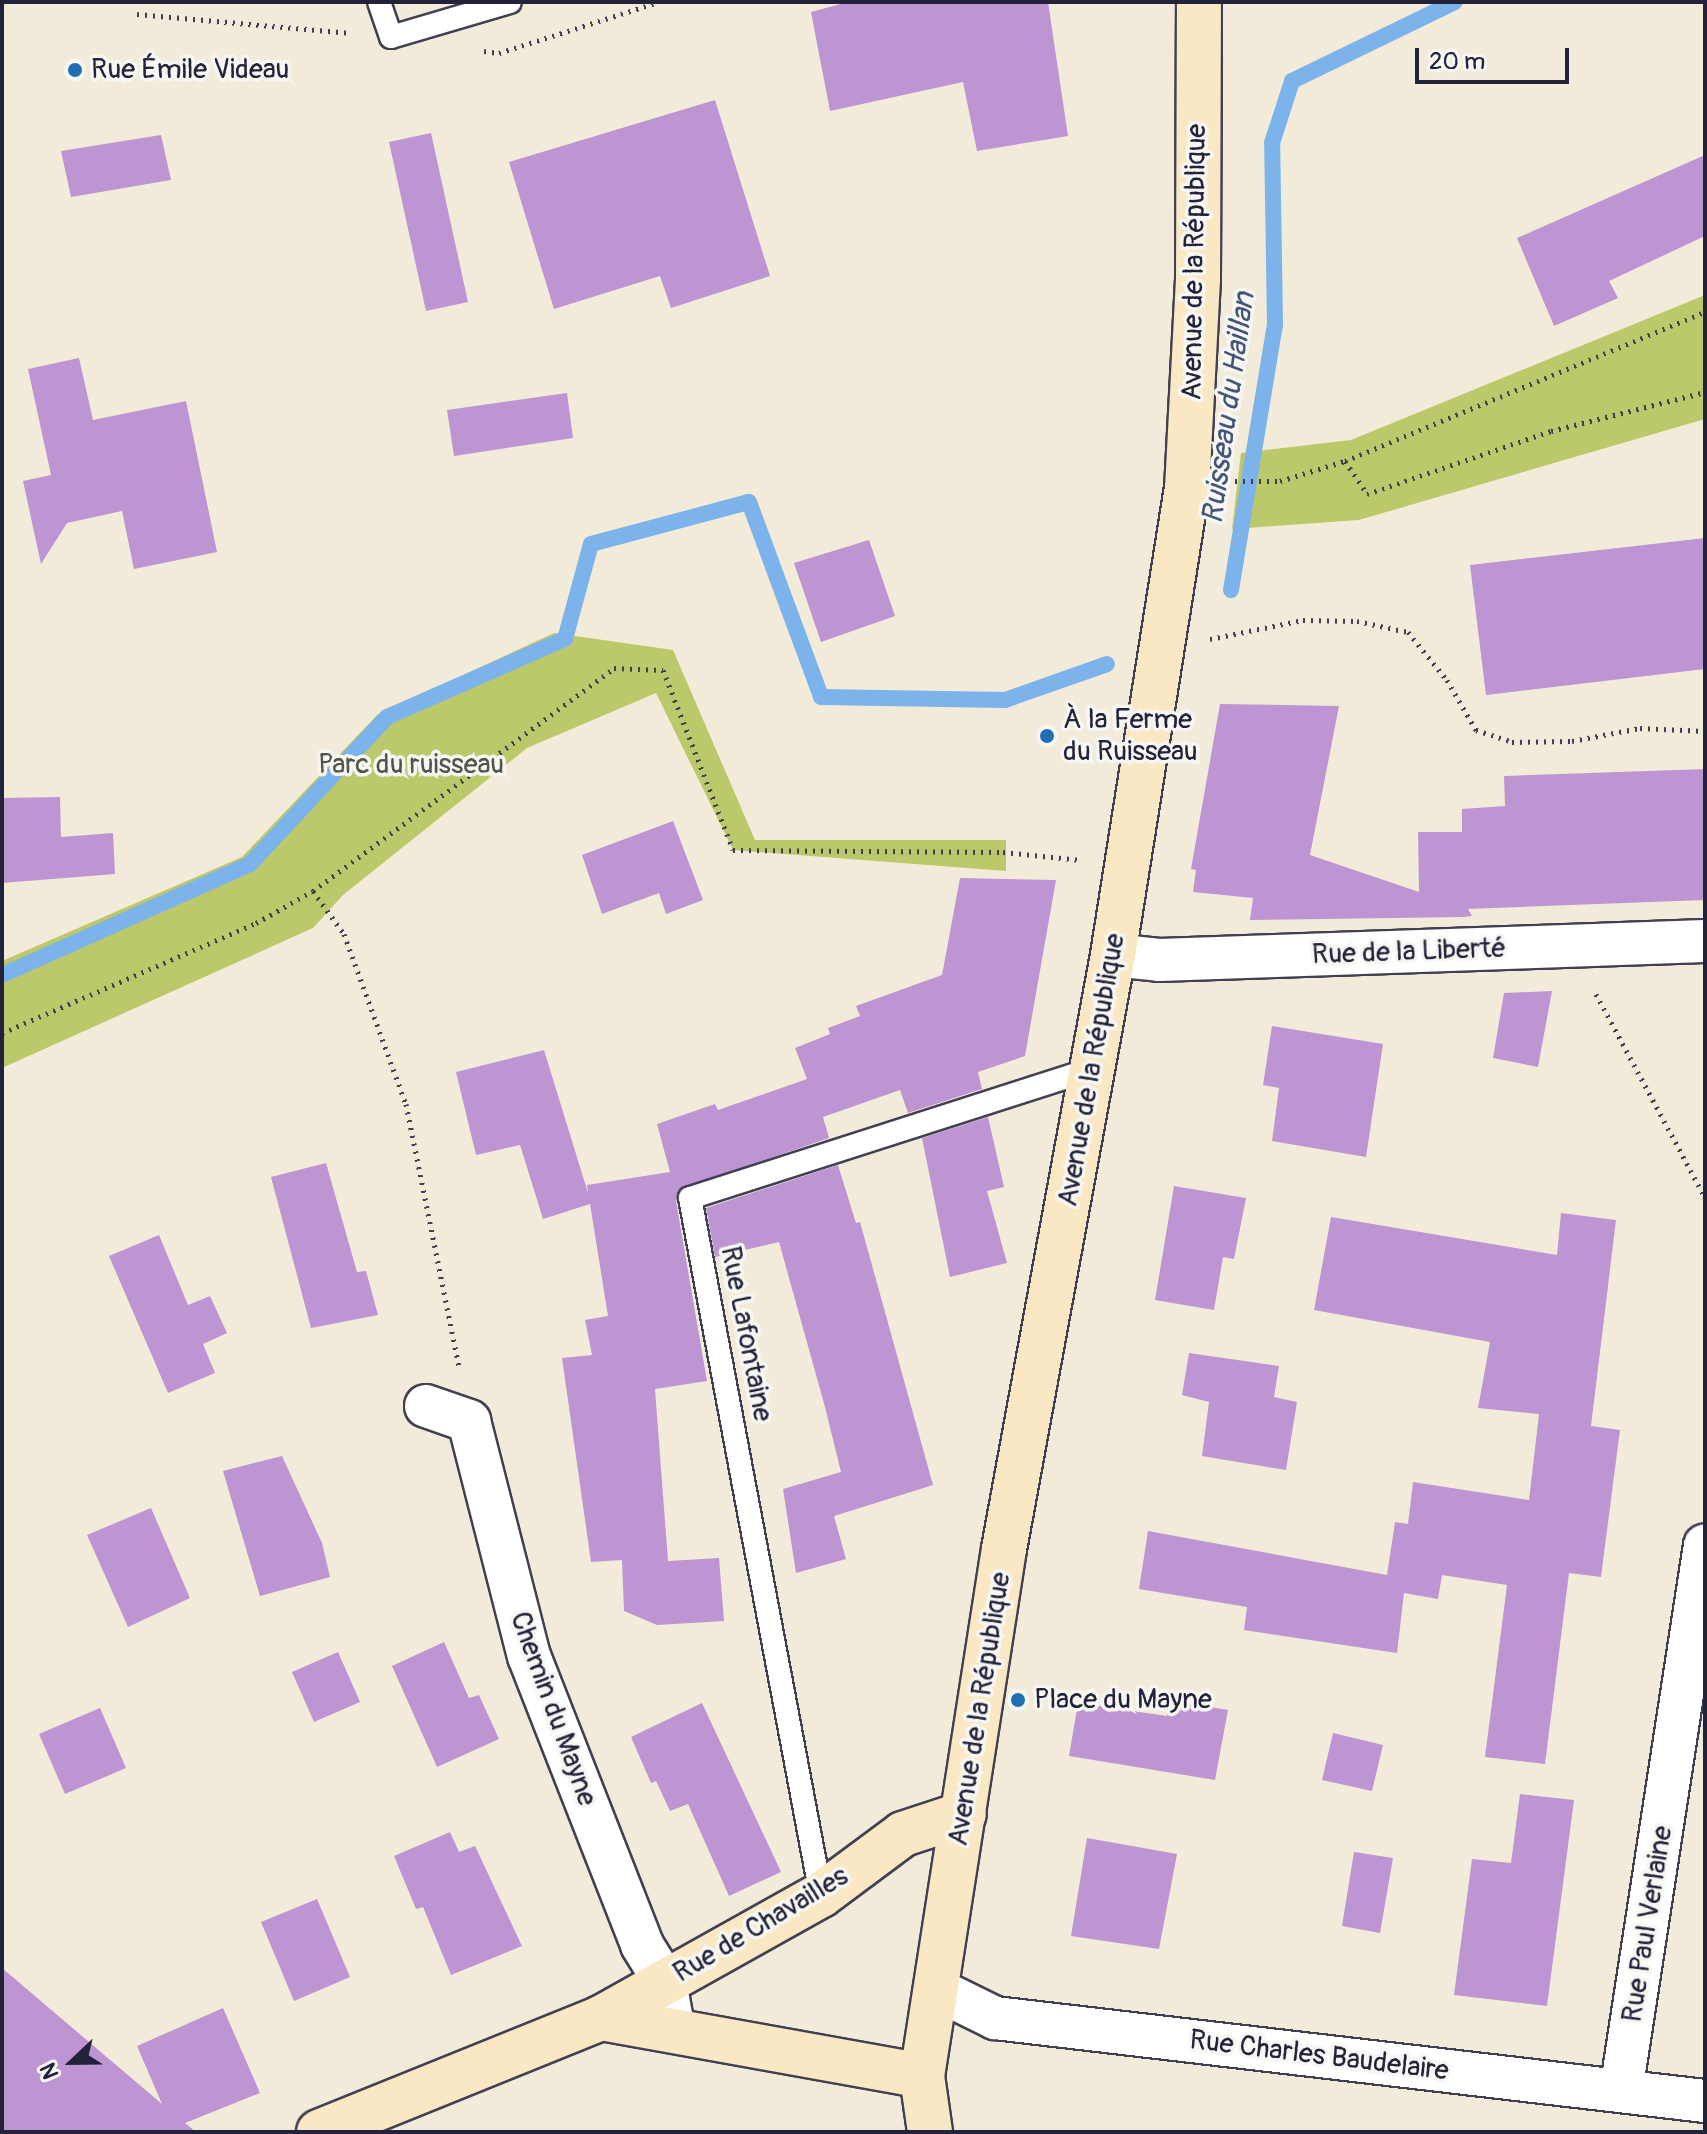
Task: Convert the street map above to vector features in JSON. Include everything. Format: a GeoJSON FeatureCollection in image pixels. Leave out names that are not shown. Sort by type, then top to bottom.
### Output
{"type":"FeatureCollection","features":[{"type":"Feature","properties":{"kind":"street","name":"Avenue de la République"},"geometry":{"type":"LineString","coordinates":[[930,2132],[922,2076],[938,1990],[1004,1549],[1113,955],[1187,489],[1198,279],[1199,2]]}},
{"type":"Feature","properties":{"kind":"street","name":"Rue de la Liberté"},"geometry":{"type":"LineString","coordinates":[[1113,955],[1159,960],[1705,941]]}},
{"type":"Feature","properties":{"kind":"street"},"geometry":{"type":"LineString","coordinates":[[426,1406],[469,1421]]}},
{"type":"Feature","properties":{"kind":"street","name":"Chemin du Mayne"},"geometry":{"type":"LineString","coordinates":[[469,1421],[529,1656],[642,1945],[665,1982],[674,2031]]}},
{"type":"Feature","properties":{"kind":"street","name":"Rue Paul Verlaine"},"geometry":{"type":"LineString","coordinates":[[1621,2091],[1690,1759],[1705,1545]]}},
{"type":"Feature","properties":{"kind":"street","name":"Rue de Chavailles"},"geometry":{"type":"LineString","coordinates":[[319,2132],[601,2018],[821,1895],[903,1834],[964,1814]]}},
{"type":"Feature","properties":{"kind":"street","name":"Rue Charles Baudelaire"},"geometry":{"type":"LineString","coordinates":[[938,1990],[995,2018],[1705,2101]]}},
{"type":"Feature","properties":{"kind":"street"},"geometry":{"type":"LineString","coordinates":[[601,2018],[922,2076]]}},
{"type":"Feature","properties":{"kind":"lane"},"geometry":{"type":"LineString","coordinates":[[379,2],[391,37],[510,2]]}},
{"type":"Feature","properties":{"kind":"lane","name":"Rue Lafontaine"},"geometry":{"type":"LineString","coordinates":[[821,1895],[690,1198],[1091,1069]]}},
{"type":"Feature","properties":{"kind":"path"},"geometry":{"type":"LineString","coordinates":[[1235,481],[1280,481],[1345,461],[1705,312]]}},
{"type":"Feature","properties":{"kind":"path"},"geometry":{"type":"LineString","coordinates":[[1345,461],[1367,494],[1551,431],[1705,392]]}},
{"type":"Feature","properties":{"kind":"path"},"geometry":{"type":"LineString","coordinates":[[1205,640],[1303,620],[1357,621],[1408,632],[1447,680],[1476,730],[1512,742],[1572,741],[1640,728],[1705,731]]}},
{"type":"Feature","properties":{"kind":"path"},"geometry":{"type":"LineString","coordinates":[[2,1033],[256,923],[313,891],[614,668],[663,670],[733,850],[1003,852],[1090,861]]}},
{"type":"Feature","properties":{"kind":"path"},"geometry":{"type":"LineString","coordinates":[[313,891],[344,934],[406,1104],[469,1421]]}},
{"type":"Feature","properties":{"kind":"path"},"geometry":{"type":"LineString","coordinates":[[1571,946],[1705,1197]]}},
{"type":"Feature","properties":{"kind":"green space"},"geometry":{"type":"Polygon","coordinates":[[[1705,295],[1705,419],[1359,520],[1232,529],[1241,453],[1351,440],[1705,295]]]}},
{"type":"Feature","properties":{"kind":"green space","name":"Parc du ruisseau"},"geometry":{"type":"Polygon","coordinates":[[[554,633],[673,650],[755,840],[1006,840],[1006,871],[733,850],[656,693],[527,748],[343,895],[313,928],[2,1068],[2,961],[242,857],[377,715],[554,633]]]}},
{"type":"Feature","properties":{"kind":"building"},"geometry":{"type":"Polygon","coordinates":[[[848,2],[1048,2],[1068,136],[977,151],[963,82],[830,111],[811,12],[848,2]]]}},
{"type":"Feature","properties":{"kind":"building"},"geometry":{"type":"Polygon","coordinates":[[[715,100],[770,276],[671,308],[660,276],[554,309],[509,162],[715,100]]]}},
{"type":"Feature","properties":{"kind":"building"},"geometry":{"type":"Polygon","coordinates":[[[431,133],[468,302],[426,311],[389,142],[431,133]]]}},
{"type":"Feature","properties":{"kind":"building"},"geometry":{"type":"Polygon","coordinates":[[[161,135],[171,180],[71,197],[61,151],[161,135]]]}},
{"type":"Feature","properties":{"kind":"building"},"geometry":{"type":"Polygon","coordinates":[[[1705,155],[1705,236],[1609,281],[1618,298],[1554,326],[1517,238],[1705,155]]]}},
{"type":"Feature","properties":{"kind":"building"},"geometry":{"type":"Polygon","coordinates":[[[79,358],[93,420],[186,401],[217,552],[134,569],[122,511],[67,523],[41,564],[23,481],[51,475],[28,369],[79,358]]]}},
{"type":"Feature","properties":{"kind":"building"},"geometry":{"type":"Polygon","coordinates":[[[567,393],[573,438],[454,456],[447,410],[567,393]]]}},
{"type":"Feature","properties":{"kind":"building"},"geometry":{"type":"Polygon","coordinates":[[[1705,538],[1705,669],[1486,695],[1470,565],[1705,538]]]}},
{"type":"Feature","properties":{"kind":"building"},"geometry":{"type":"Polygon","coordinates":[[[869,540],[895,616],[821,642],[794,563],[869,540]]]}},
{"type":"Feature","properties":{"kind":"building"},"geometry":{"type":"Polygon","coordinates":[[[1220,704],[1339,706],[1310,855],[1419,892],[1418,832],[1462,832],[1462,809],[1505,806],[1504,776],[1705,769],[1705,900],[1468,909],[1472,916],[1464,917],[1250,920],[1253,898],[1193,892],[1196,870],[1191,869],[1220,704]]]}},
{"type":"Feature","properties":{"kind":"building"},"geometry":{"type":"Polygon","coordinates":[[[60,797],[61,837],[113,833],[115,874],[2,883],[2,798],[60,797]]]}},
{"type":"Feature","properties":{"kind":"building"},"geometry":{"type":"Polygon","coordinates":[[[673,821],[703,900],[666,914],[659,893],[602,914],[582,855],[673,821]]]}},
{"type":"Feature","properties":{"kind":"building"},"geometry":{"type":"Polygon","coordinates":[[[960,878],[1056,880],[1025,1056],[978,1072],[982,1089],[908,1113],[900,1090],[823,1117],[829,1138],[680,1189],[676,1201],[707,1381],[655,1389],[668,1561],[719,1558],[724,1621],[657,1625],[624,1611],[622,1560],[591,1562],[562,1358],[592,1355],[585,1320],[608,1316],[590,1204],[543,1219],[520,1145],[476,1155],[456,1072],[544,1050],[588,1193],[587,1185],[670,1172],[657,1124],[715,1104],[718,1110],[807,1079],[795,1048],[830,1034],[828,1028],[860,1016],[856,1006],[942,975],[960,878]]]}},
{"type":"Feature","properties":{"kind":"building"},"geometry":{"type":"Polygon","coordinates":[[[1552,991],[1538,1067],[1493,1058],[1504,993],[1552,991]]]}},
{"type":"Feature","properties":{"kind":"building"},"geometry":{"type":"Polygon","coordinates":[[[1272,1026],[1383,1044],[1366,1157],[1272,1141],[1279,1088],[1263,1085],[1272,1026]]]}},
{"type":"Feature","properties":{"kind":"building"},"geometry":{"type":"Polygon","coordinates":[[[988,1117],[1004,1187],[987,1191],[1007,1263],[950,1277],[922,1138],[988,1117]]]}},
{"type":"Feature","properties":{"kind":"building"},"geometry":{"type":"Polygon","coordinates":[[[326,1163],[357,1272],[366,1271],[378,1315],[311,1328],[271,1177],[326,1163]]]}},
{"type":"Feature","properties":{"kind":"building"},"geometry":{"type":"Polygon","coordinates":[[[838,1165],[856,1223],[860,1222],[933,1485],[834,1516],[846,1559],[796,1573],[783,1489],[841,1472],[825,1407],[779,1242],[715,1257],[706,1208],[838,1165]]]}},
{"type":"Feature","properties":{"kind":"building"},"geometry":{"type":"Polygon","coordinates":[[[1174,1186],[1246,1198],[1234,1259],[1223,1257],[1214,1310],[1155,1300],[1174,1186]]]}},
{"type":"Feature","properties":{"kind":"building"},"geometry":{"type":"Polygon","coordinates":[[[1561,1213],[1616,1220],[1591,1426],[1620,1430],[1601,1577],[1569,1573],[1545,1764],[1485,1757],[1507,1585],[1442,1575],[1438,1599],[1404,1593],[1397,1653],[1244,1630],[1247,1607],[1139,1589],[1148,1531],[1387,1575],[1395,1522],[1408,1524],[1413,1482],[1529,1500],[1539,1414],[1478,1408],[1490,1342],[1314,1310],[1331,1217],[1557,1255],[1561,1213]]]}},
{"type":"Feature","properties":{"kind":"building"},"geometry":{"type":"Polygon","coordinates":[[[159,1235],[188,1305],[210,1296],[227,1333],[203,1344],[215,1373],[168,1393],[109,1256],[159,1235]]]}},
{"type":"Feature","properties":{"kind":"building"},"geometry":{"type":"Polygon","coordinates":[[[1189,1353],[1279,1366],[1274,1397],[1297,1402],[1286,1470],[1202,1456],[1209,1402],[1182,1395],[1189,1353]]]}},
{"type":"Feature","properties":{"kind":"building"},"geometry":{"type":"Polygon","coordinates":[[[282,1456],[322,1543],[330,1577],[260,1596],[223,1471],[282,1456]]]}},
{"type":"Feature","properties":{"kind":"building"},"geometry":{"type":"Polygon","coordinates":[[[151,1508],[190,1598],[128,1627],[87,1535],[151,1508]]]}},
{"type":"Feature","properties":{"kind":"building"},"geometry":{"type":"Polygon","coordinates":[[[444,1642],[469,1698],[479,1695],[499,1739],[437,1767],[392,1666],[444,1642]]]}},
{"type":"Feature","properties":{"kind":"building"},"geometry":{"type":"Polygon","coordinates":[[[338,1652],[360,1702],[314,1722],[292,1672],[338,1652]]]}},
{"type":"Feature","properties":{"kind":"building"},"geometry":{"type":"Polygon","coordinates":[[[1170,1700],[1228,1710],[1215,1780],[1069,1756],[1078,1703],[1167,1716],[1170,1700]]]}},
{"type":"Feature","properties":{"kind":"building"},"geometry":{"type":"Polygon","coordinates":[[[702,1703],[781,1872],[729,1896],[688,1804],[670,1811],[656,1781],[651,1783],[631,1737],[702,1703]]]}},
{"type":"Feature","properties":{"kind":"building"},"geometry":{"type":"Polygon","coordinates":[[[100,1708],[126,1768],[65,1794],[39,1734],[100,1708]]]}},
{"type":"Feature","properties":{"kind":"building"},"geometry":{"type":"Polygon","coordinates":[[[1333,1733],[1383,1745],[1372,1791],[1322,1780],[1333,1733]]]}},
{"type":"Feature","properties":{"kind":"building"},"geometry":{"type":"Polygon","coordinates":[[[1520,1794],[1574,1800],[1547,2006],[1454,1995],[1472,1859],[1511,1863],[1520,1794]]]}},
{"type":"Feature","properties":{"kind":"building"},"geometry":{"type":"Polygon","coordinates":[[[450,1832],[459,1852],[475,1846],[522,1946],[451,1975],[423,1907],[416,1909],[394,1856],[450,1832]]]}},
{"type":"Feature","properties":{"kind":"building"},"geometry":{"type":"Polygon","coordinates":[[[1087,1838],[1177,1854],[1159,1949],[1071,1936],[1087,1838]]]}},
{"type":"Feature","properties":{"kind":"building"},"geometry":{"type":"Polygon","coordinates":[[[1354,1852],[1393,1858],[1380,1933],[1342,1926],[1354,1852]]]}},
{"type":"Feature","properties":{"kind":"building"},"geometry":{"type":"Polygon","coordinates":[[[317,1899],[350,1977],[294,2001],[261,1922],[317,1899]]]}},
{"type":"Feature","properties":{"kind":"building"},"geometry":{"type":"Polygon","coordinates":[[[2,1968],[162,2104],[137,2046],[223,2008],[260,2093],[185,2123],[196,2132],[2,2132],[2,1968]]]}},
{"type":"Feature","properties":{"kind":"waterway","name":"Ruisseau du Haillan"},"geometry":{"type":"LineString","coordinates":[[1231,590],[1275,324],[1272,143],[1292,81],[1455,2]]}},
{"type":"Feature","properties":{"kind":"waterway","name":"Ruisseau du Haillan"},"geometry":{"type":"LineString","coordinates":[[2,975],[250,864],[387,717],[565,639],[591,544],[749,502],[821,697],[1005,700],[1107,664]]}},
{"type":"Feature","properties":{"kind":"place","name":"Rue Émile Videau"},"geometry":{"type":"Point","coordinates":[75,70]}},
{"type":"Feature","properties":{"kind":"place","name":"À la Ferme du Ruisseau"},"geometry":{"type":"Point","coordinates":[1047,736]}},
{"type":"Feature","properties":{"kind":"place","name":"Place du Mayne"},"geometry":{"type":"Point","coordinates":[1018,1700]}}]}
